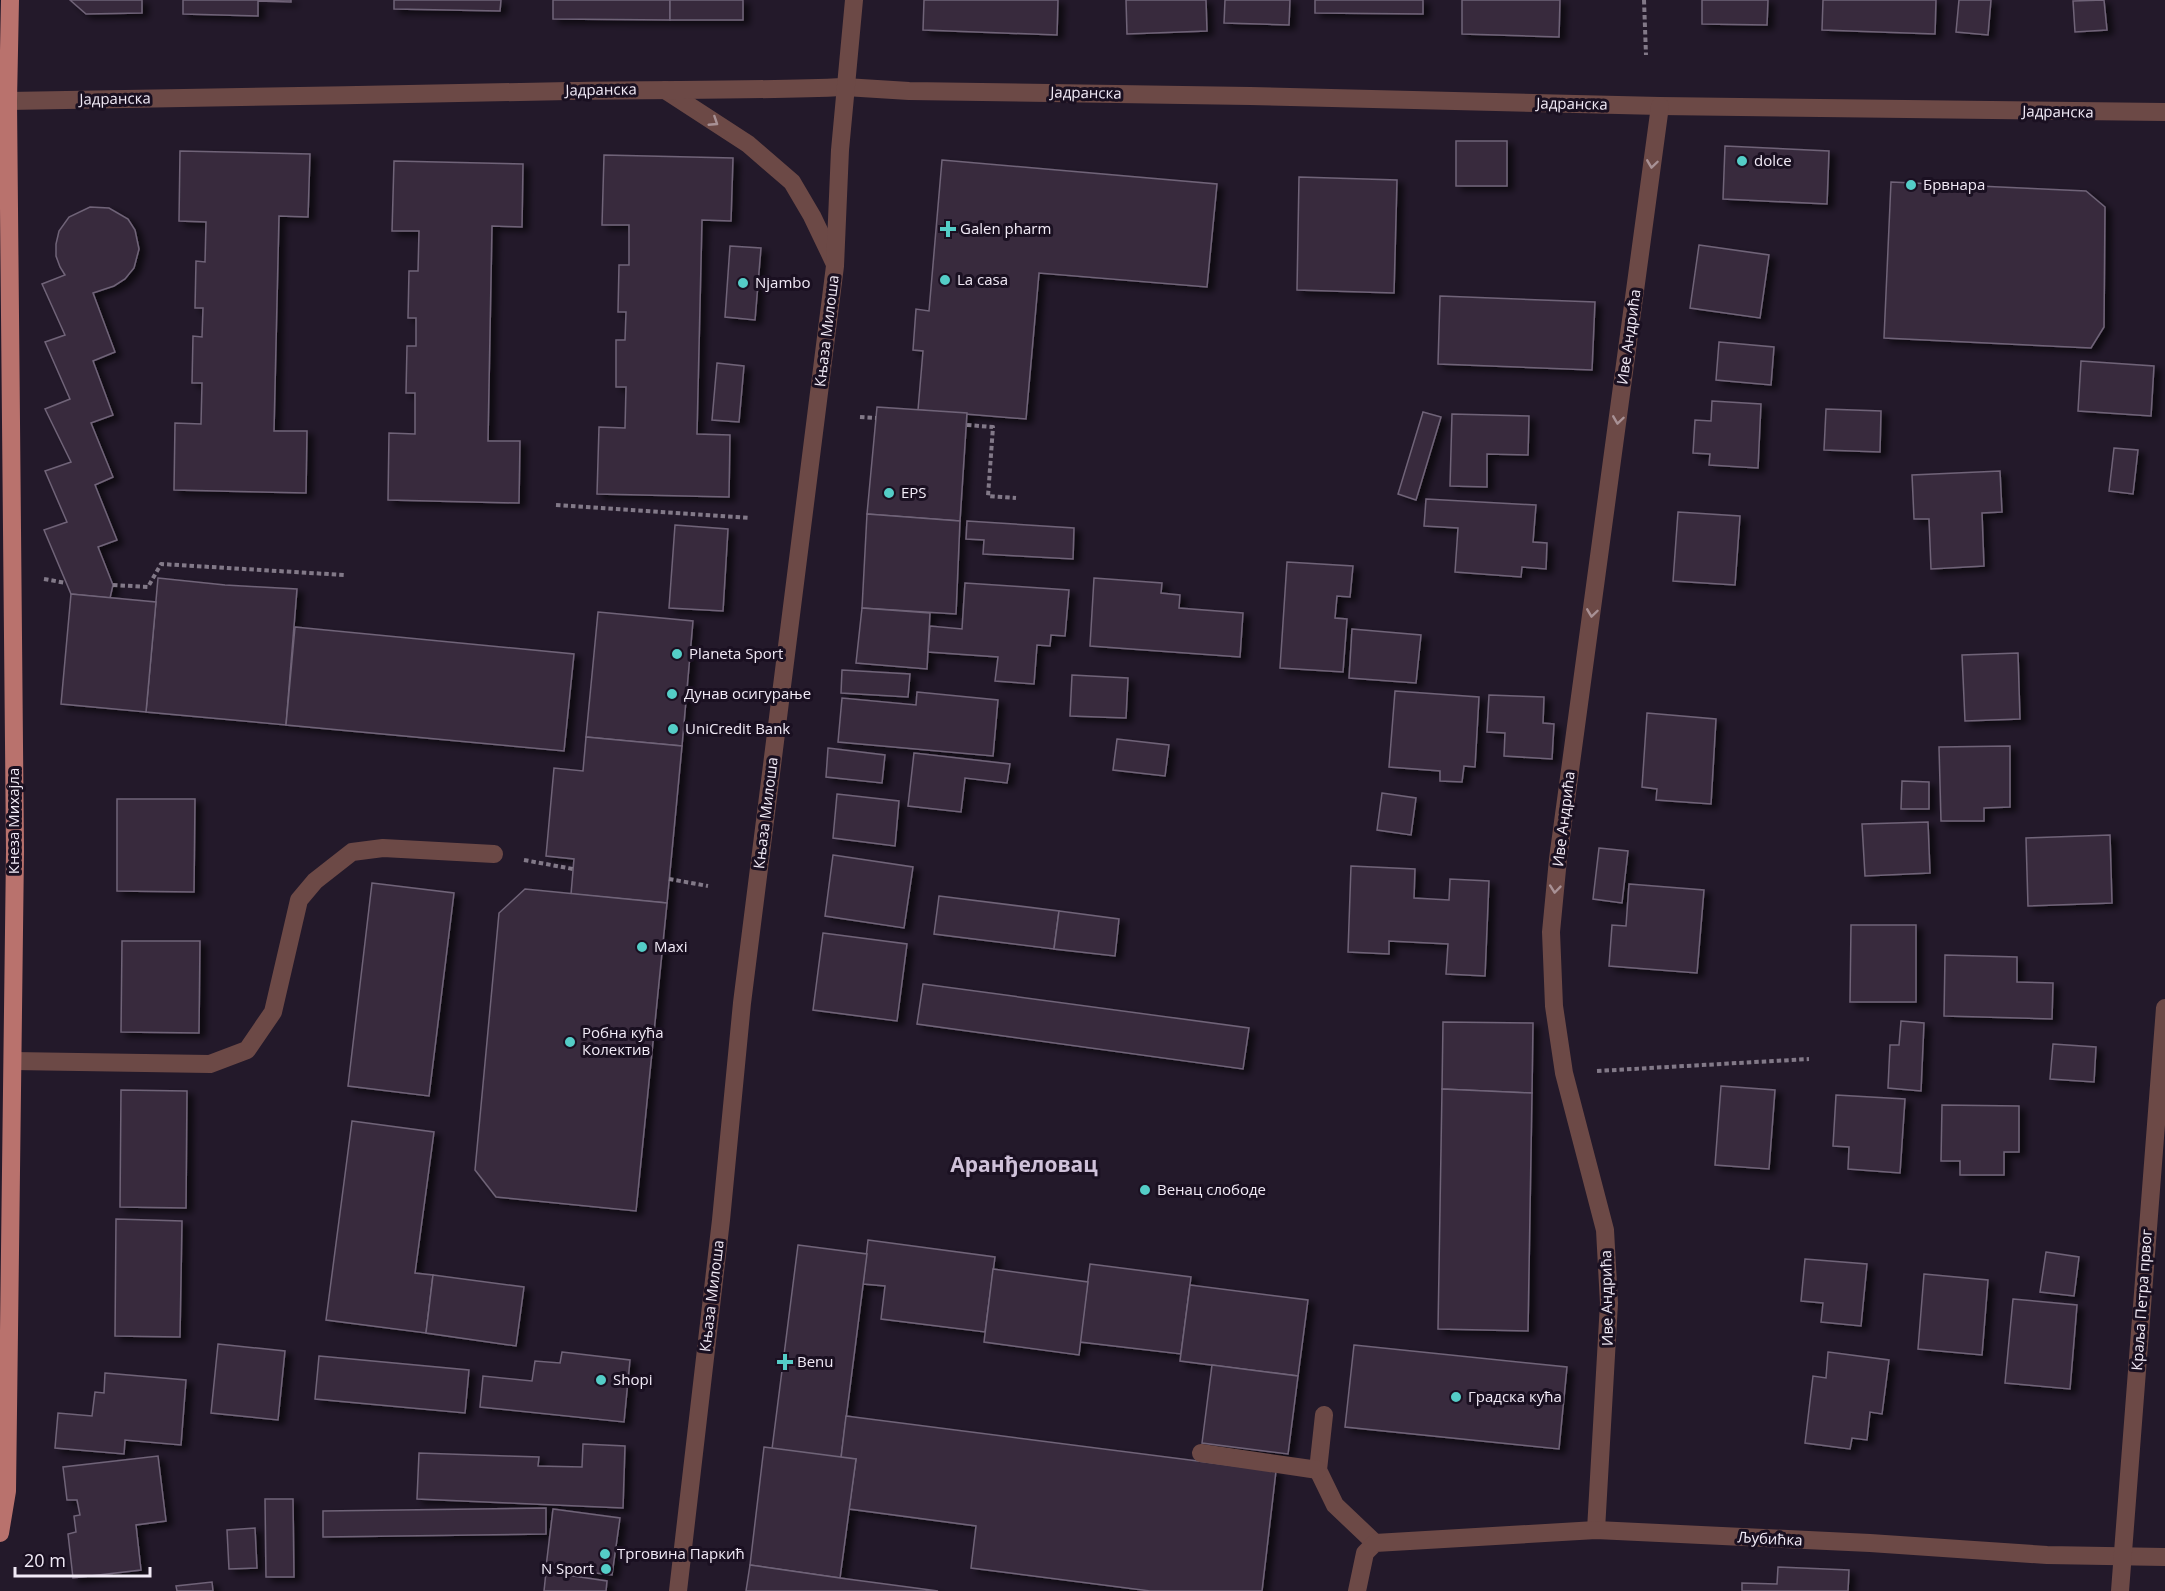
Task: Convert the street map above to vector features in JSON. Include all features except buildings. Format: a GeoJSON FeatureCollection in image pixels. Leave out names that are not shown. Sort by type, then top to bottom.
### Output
{"type":"FeatureCollection","features":[{"type":"Feature","properties":{"kind":"main road","name":"Кнеза Михајла"},"geometry":{"type":"LineString","coordinates":[[0,1533],[7,1491],[15,851],[9,0]]}},
{"type":"Feature","properties":{"kind":"street","name":"Књаза Милоша"},"geometry":{"type":"LineString","coordinates":[[678,1591],[722,1209],[743,991],[835,264],[840,150],[854,0]]}},
{"type":"Feature","properties":{"kind":"street","name":"Јадранска"},"geometry":{"type":"LineString","coordinates":[[8,101],[780,90],[845,87],[909,91],[1250,96],[1660,106],[2165,112]]}},
{"type":"Feature","properties":{"kind":"street"},"geometry":{"type":"LineString","coordinates":[[665,90],[748,144],[792,182],[812,216],[835,264]]}},
{"type":"Feature","properties":{"kind":"street","name":"Иве Андрића"},"geometry":{"type":"LineString","coordinates":[[1596,1530],[1609,1303],[1605,1230],[1564,1073],[1554,1006],[1551,932],[1557,869],[1660,106]]}},
{"type":"Feature","properties":{"kind":"street"},"geometry":{"type":"LineString","coordinates":[[13,1061],[210,1064],[247,1050],[273,1011],[289,934],[299,900],[315,881],[352,852],[383,848],[494,854]]}},
{"type":"Feature","properties":{"kind":"street","name":"Краља Петра првог"},"geometry":{"type":"LineString","coordinates":[[2120,1591],[2165,1008]]}},
{"type":"Feature","properties":{"kind":"street"},"geometry":{"type":"LineString","coordinates":[[1324,1415],[1318,1470],[1335,1505],[1375,1543],[1365,1554],[1356,1591]]}},
{"type":"Feature","properties":{"kind":"street"},"geometry":{"type":"LineString","coordinates":[[1201,1453],[1318,1470]]}},
{"type":"Feature","properties":{"kind":"street","name":"Љубићка"},"geometry":{"type":"LineString","coordinates":[[1375,1543],[1596,1530],[2047,1555],[2165,1557]]}},
{"type":"Feature","properties":{"kind":"path"},"geometry":{"type":"LineString","coordinates":[[1644,0],[1646,55]]}},
{"type":"Feature","properties":{"kind":"path"},"geometry":{"type":"LineString","coordinates":[[860,417],[876,418]]}},
{"type":"Feature","properties":{"kind":"path"},"geometry":{"type":"LineString","coordinates":[[967,424],[993,427],[988,496],[1016,498]]}},
{"type":"Feature","properties":{"kind":"path"},"geometry":{"type":"LineString","coordinates":[[556,505],[750,518]]}},
{"type":"Feature","properties":{"kind":"path"},"geometry":{"type":"LineString","coordinates":[[113,585],[148,586],[161,564],[344,575]]}},
{"type":"Feature","properties":{"kind":"path"},"geometry":{"type":"LineString","coordinates":[[43,578],[66,583]]}},
{"type":"Feature","properties":{"kind":"path"},"geometry":{"type":"LineString","coordinates":[[494,854],[573,869]]}},
{"type":"Feature","properties":{"kind":"path"},"geometry":{"type":"LineString","coordinates":[[669,879],[708,886]]}},
{"type":"Feature","properties":{"kind":"path"},"geometry":{"type":"LineString","coordinates":[[1564,1073],[1809,1059]]}},
{"type":"Feature","properties":{"kind":"place","name":"dolce"},"geometry":{"type":"Point","coordinates":[1742,161]}},
{"type":"Feature","properties":{"kind":"place","name":"Брвнара"},"geometry":{"type":"Point","coordinates":[1911,185]}},
{"type":"Feature","properties":{"kind":"place","name":"Galen pharm"},"geometry":{"type":"Point","coordinates":[948,229]}},
{"type":"Feature","properties":{"kind":"place","name":"La casa"},"geometry":{"type":"Point","coordinates":[945,280]}},
{"type":"Feature","properties":{"kind":"place","name":"Njambo"},"geometry":{"type":"Point","coordinates":[743,283]}},
{"type":"Feature","properties":{"kind":"place","name":"EPS"},"geometry":{"type":"Point","coordinates":[889,493]}},
{"type":"Feature","properties":{"kind":"place","name":"Planeta Sport"},"geometry":{"type":"Point","coordinates":[677,654]}},
{"type":"Feature","properties":{"kind":"place","name":"Дунав осигурање"},"geometry":{"type":"Point","coordinates":[672,694]}},
{"type":"Feature","properties":{"kind":"place","name":"UniCredit Bank"},"geometry":{"type":"Point","coordinates":[673,729]}},
{"type":"Feature","properties":{"kind":"place","name":"Maxi"},"geometry":{"type":"Point","coordinates":[642,947]}},
{"type":"Feature","properties":{"kind":"place","name":"Робна кућа Колектив"},"geometry":{"type":"Point","coordinates":[570,1042]}},
{"type":"Feature","properties":{"kind":"place","name":"Венац слободе"},"geometry":{"type":"Point","coordinates":[1145,1190]}},
{"type":"Feature","properties":{"kind":"place","name":"Benu"},"geometry":{"type":"Point","coordinates":[785,1362]}},
{"type":"Feature","properties":{"kind":"place","name":"Shopi"},"geometry":{"type":"Point","coordinates":[601,1380]}},
{"type":"Feature","properties":{"kind":"place","name":"Градска кућа"},"geometry":{"type":"Point","coordinates":[1456,1397]}},
{"type":"Feature","properties":{"kind":"place","name":"Трговина Паркић"},"geometry":{"type":"Point","coordinates":[605,1554]}},
{"type":"Feature","properties":{"kind":"place","name":"N Sport"},"geometry":{"type":"Point","coordinates":[606,1569]}},
{"type":"Feature","properties":{"kind":"district","name":"Аранђеловац"},"geometry":{"type":"Point","coordinates":[1024,1165]}}]}
